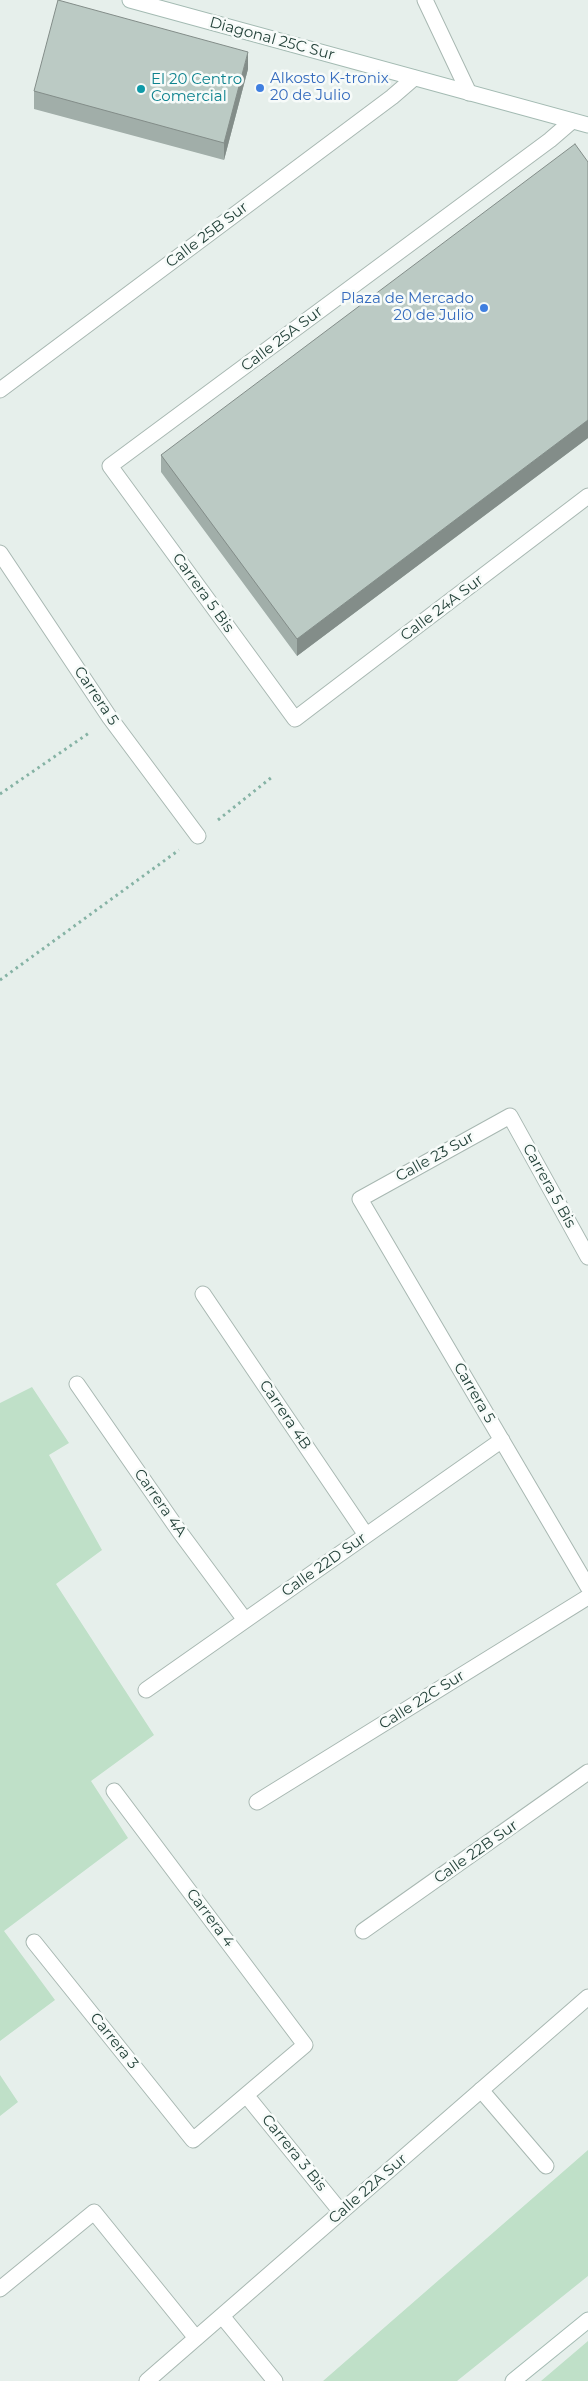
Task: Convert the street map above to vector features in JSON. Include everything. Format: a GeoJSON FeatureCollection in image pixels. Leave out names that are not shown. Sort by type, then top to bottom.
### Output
{"type":"FeatureCollection","features":[{"type":"Feature","properties":{"kind":"street","name":"Diagonal 25C Sur"},"geometry":{"type":"LineString","coordinates":[[130,0],[588,125]]}},
{"type":"Feature","properties":{"kind":"street"},"geometry":{"type":"LineString","coordinates":[[425,0],[469,93]]}},
{"type":"Feature","properties":{"kind":"street","name":"Calle 25B Sur"},"geometry":{"type":"LineString","coordinates":[[0,390],[392,97],[414,78]]}},
{"type":"Feature","properties":{"kind":"street","name":"Calle 25A Sur"},"geometry":{"type":"LineString","coordinates":[[110,466],[550,140],[572,121]]}},
{"type":"Feature","properties":{"kind":"street","name":"Carrera 5 Bis"},"geometry":{"type":"LineString","coordinates":[[110,466],[295,719]]}},
{"type":"Feature","properties":{"kind":"street","name":"Calle 24A Sur"},"geometry":{"type":"LineString","coordinates":[[295,719],[588,496]]}},
{"type":"Feature","properties":{"kind":"street","name":"Carrera 5"},"geometry":{"type":"LineString","coordinates":[[0,552],[110,718],[198,836]]}},
{"type":"Feature","properties":{"kind":"street","name":"Carrera 5 Bis"},"geometry":{"type":"LineString","coordinates":[[510,1116],[588,1257]]}},
{"type":"Feature","properties":{"kind":"street","name":"Calle 23 Sur"},"geometry":{"type":"LineString","coordinates":[[360,1199],[510,1116]]}},
{"type":"Feature","properties":{"kind":"street","name":"Carrera 5"},"geometry":{"type":"LineString","coordinates":[[360,1199],[588,1587]]}},
{"type":"Feature","properties":{"kind":"street","name":"Carrera 4B"},"geometry":{"type":"LineString","coordinates":[[202,1294],[366,1535]]}},
{"type":"Feature","properties":{"kind":"street","name":"Carrera 4A"},"geometry":{"type":"LineString","coordinates":[[77,1384],[179,1530],[245,1620]]}},
{"type":"Feature","properties":{"kind":"street","name":"Calle 22D Sur"},"geometry":{"type":"LineString","coordinates":[[146,1690],[502,1440]]}},
{"type":"Feature","properties":{"kind":"street","name":"Calle 22C Sur"},"geometry":{"type":"LineString","coordinates":[[257,1802],[588,1597]]}},
{"type":"Feature","properties":{"kind":"street","name":"Calle 22B Sur"},"geometry":{"type":"LineString","coordinates":[[363,1931],[588,1772]]}},
{"type":"Feature","properties":{"kind":"street","name":"Carrera 4"},"geometry":{"type":"LineString","coordinates":[[114,1791],[305,2045],[246,2095]]}},
{"type":"Feature","properties":{"kind":"street","name":"Carrera 3"},"geometry":{"type":"LineString","coordinates":[[34,1942],[193,2140],[246,2095]]}},
{"type":"Feature","properties":{"kind":"street","name":"Calle 22A Sur"},"geometry":{"type":"LineString","coordinates":[[147,2381],[588,1997]]}},
{"type":"Feature","properties":{"kind":"street"},"geometry":{"type":"LineString","coordinates":[[481,2090],[546,2166]]}},
{"type":"Feature","properties":{"kind":"street","name":"Carrera 3 Bis"},"geometry":{"type":"LineString","coordinates":[[246,2095],[341,2212]]}},
{"type":"Feature","properties":{"kind":"street"},"geometry":{"type":"LineString","coordinates":[[0,2289],[94,2212],[196,2338]]}},
{"type":"Feature","properties":{"kind":"street"},"geometry":{"type":"LineString","coordinates":[[222,2316],[275,2381]]}},
{"type":"Feature","properties":{"kind":"street"},"geometry":{"type":"LineString","coordinates":[[513,2381],[588,2320]]}},
{"type":"Feature","properties":{"kind":"path"},"geometry":{"type":"LineString","coordinates":[[0,794],[110,718]]}},
{"type":"Feature","properties":{"kind":"path"},"geometry":{"type":"LineString","coordinates":[[0,980],[198,836],[272,777]]}},
{"type":"Feature","properties":{"kind":"green space"},"geometry":{"type":"Polygon","coordinates":[[[32,1387],[69,1443],[49,1455],[102,1550],[56,1584],[154,1735],[91,1781],[128,1838],[4,1931],[55,2000],[0,2041],[0,1403],[32,1387]]]}},
{"type":"Feature","properties":{"kind":"green space"},"geometry":{"type":"Polygon","coordinates":[[[0,2075],[18,2102],[0,2116],[0,2075]]]}},
{"type":"Feature","properties":{"kind":"green space"},"geometry":{"type":"Polygon","coordinates":[[[588,2150],[588,2276],[457,2381],[323,2381],[588,2150]]]}},
{"type":"Feature","properties":{"kind":"green space"},"geometry":{"type":"Polygon","coordinates":[[[588,2341],[588,2381],[541,2381],[588,2341]]]}},
{"type":"Feature","properties":{"kind":"building","name":"El 20 Centro Comercial"},"geometry":{"type":"Polygon","coordinates":[[[58,0],[248,52],[224,143],[34,91],[58,0]]]}},
{"type":"Feature","properties":{"kind":"building","name":"Plaza de Mercado 20 de Julio"},"geometry":{"type":"Polygon","coordinates":[[[575,144],[588,162],[588,420],[297,639],[161,455],[575,144]]]}},
{"type":"Feature","properties":{"kind":"place","name":"Alkosto K-tronix 20 de Julio"},"geometry":{"type":"Point","coordinates":[260,88]}},
{"type":"Feature","properties":{"kind":"place","name":"El 20 Centro Comercial"},"geometry":{"type":"Point","coordinates":[141,89]}},
{"type":"Feature","properties":{"kind":"place","name":"Plaza de Mercado 20 de Julio"},"geometry":{"type":"Point","coordinates":[484,308]}}]}
